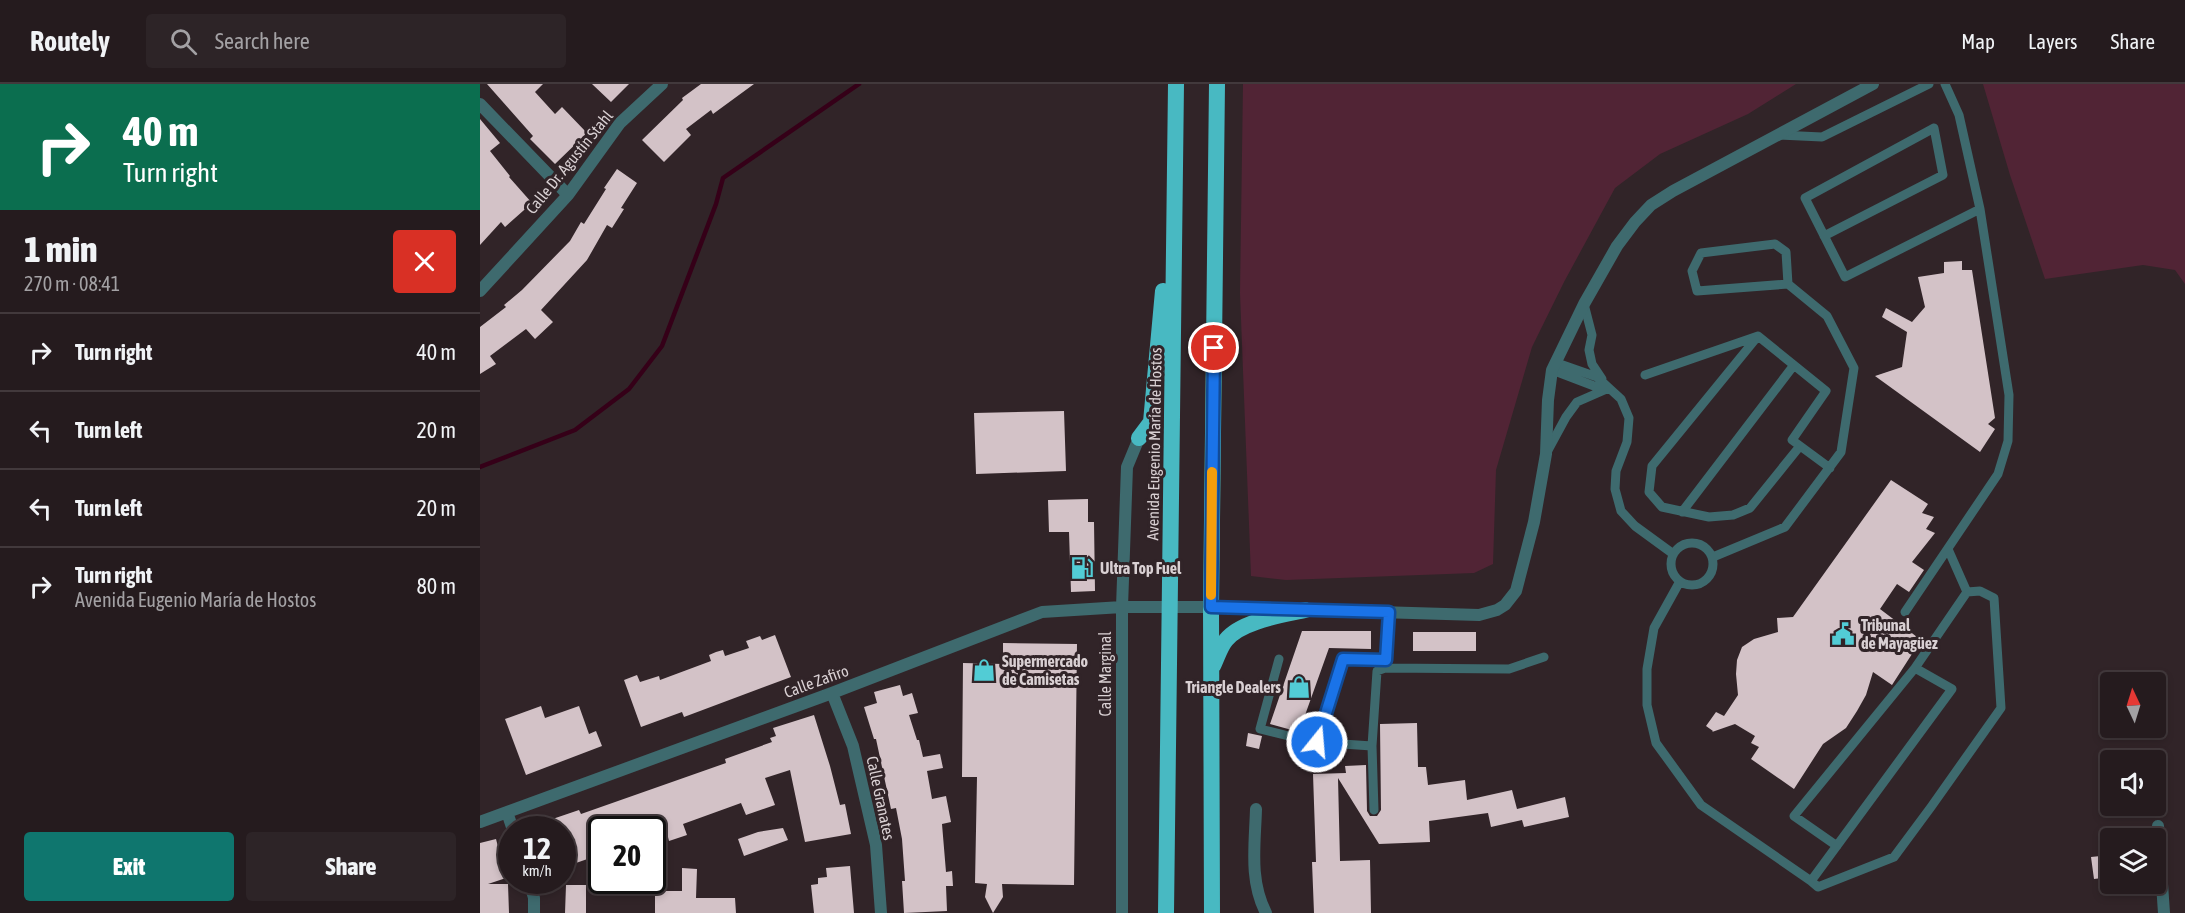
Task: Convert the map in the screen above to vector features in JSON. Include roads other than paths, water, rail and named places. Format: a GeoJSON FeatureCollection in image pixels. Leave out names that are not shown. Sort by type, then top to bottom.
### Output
{"type":"FeatureCollection","features":[{"type":"Feature","properties":{"kind":"highway","name":"Avenida Eugenio María de Hostos"},"geometry":{"type":"LineString","coordinates":[[1166,913],[1176,84]]}},
{"type":"Feature","properties":{"kind":"highway"},"geometry":{"type":"LineString","coordinates":[[1212,913],[1211,607],[1217,84]]}},
{"type":"Feature","properties":{"kind":"highway"},"geometry":{"type":"LineString","coordinates":[[1139,438],[1151,422],[1174,176]]}},
{"type":"Feature","properties":{"kind":"highway"},"geometry":{"type":"LineString","coordinates":[[1211,669],[1227,639],[1246,626],[1275,616],[1305,610]]}},
{"type":"Feature","properties":{"kind":"street","name":"Calle Dr. Agustín Stahl"},"geometry":{"type":"LineString","coordinates":[[480,291],[567,195],[620,123],[661,84]]}},
{"type":"Feature","properties":{"kind":"street","name":"Calle Zafiro"},"geometry":{"type":"LineString","coordinates":[[480,822],[832,693],[1041,612],[1122,607],[1211,607],[1479,615],[1497,610],[1505,605],[1516,591],[1534,522],[1546,454],[1548,400],[1555,367],[1584,304],[1617,246],[1651,205],[1673,191],[1873,84]]}},
{"type":"Feature","properties":{"kind":"street"},"geometry":{"type":"LineString","coordinates":[[480,104],[567,195]]}},
{"type":"Feature","properties":{"kind":"street","name":"Calle Marginal"},"geometry":{"type":"LineString","coordinates":[[1122,913],[1122,607],[1127,467],[1139,438]]}},
{"type":"Feature","properties":{"kind":"street","name":"Calle Granates"},"geometry":{"type":"LineString","coordinates":[[832,693],[853,746],[873,834],[881,913]]}},
{"type":"Feature","properties":{"kind":"street"},"geometry":{"type":"LineString","coordinates":[[1256,809],[1254,880],[1259,900],[1266,913]]}},
{"type":"Feature","properties":{"kind":"street"},"geometry":{"type":"LineString","coordinates":[[507,812],[508,816]]}},
{"type":"Feature","properties":{"kind":"street"},"geometry":{"type":"LineString","coordinates":[[2158,826],[2164,913]]}},
{"type":"Feature","properties":{"kind":"street"},"geometry":{"type":"LineString","coordinates":[[533,894],[534,913]]}},
{"type":"Feature","properties":{"kind":"lane"},"geometry":{"type":"LineString","coordinates":[[1779,135],[1822,137],[1929,84]]}},
{"type":"Feature","properties":{"kind":"lane"},"geometry":{"type":"LineString","coordinates":[[1905,612],[1998,474],[2008,441],[2009,395],[1980,209],[1959,115],[1945,84]]}},
{"type":"Feature","properties":{"kind":"lane"},"geometry":{"type":"LineString","coordinates":[[1824,236],[1943,175],[1934,128],[1805,198],[1824,236],[1845,277],[1980,209]]}},
{"type":"Feature","properties":{"kind":"lane"},"geometry":{"type":"LineString","coordinates":[[1713,557],[1785,527],[1830,468],[1841,452],[1854,368],[1827,316],[1788,284],[1697,291],[1692,271],[1701,253],[1775,244],[1786,252],[1788,284]]}},
{"type":"Feature","properties":{"kind":"lane"},"geometry":{"type":"LineString","coordinates":[[1584,304],[1592,335],[1589,350],[1592,364],[1609,388]]}},
{"type":"Feature","properties":{"kind":"lane"},"geometry":{"type":"LineString","coordinates":[[1758,336],[1826,390],[1792,441],[1830,468]]}},
{"type":"Feature","properties":{"kind":"lane"},"geometry":{"type":"LineString","coordinates":[[1758,336],[1652,466],[1648,492],[1662,507],[1709,517],[1733,515],[1750,508],[1800,446]]}},
{"type":"Feature","properties":{"kind":"lane"},"geometry":{"type":"LineString","coordinates":[[1645,375],[1758,336]]}},
{"type":"Feature","properties":{"kind":"lane"},"geometry":{"type":"LineString","coordinates":[[1682,512],[1794,365]]}},
{"type":"Feature","properties":{"kind":"lane"},"geometry":{"type":"LineString","coordinates":[[1555,367],[1597,376],[1621,399],[1629,418],[1627,442],[1616,471],[1615,489],[1621,511],[1635,526],[1672,553]]}},
{"type":"Feature","properties":{"kind":"lane"},"geometry":{"type":"LineString","coordinates":[[1546,454],[1576,402],[1609,388]]}},
{"type":"Feature","properties":{"kind":"lane"},"geometry":{"type":"LineString","coordinates":[[1685,542],[1702,544],[1713,557],[1713,570],[1706,581],[1693,586],[1679,583],[1670,569],[1672,553],[1685,542]]}},
{"type":"Feature","properties":{"kind":"lane"},"geometry":{"type":"LineString","coordinates":[[1948,549],[1967,592]]}},
{"type":"Feature","properties":{"kind":"lane"},"geometry":{"type":"LineString","coordinates":[[1679,583],[1654,628],[1647,669],[1647,705],[1656,743],[1701,805],[1818,887],[1894,857],[2001,708],[1994,598],[1980,591],[1967,592]]}},
{"type":"Feature","properties":{"kind":"lane"},"geometry":{"type":"LineString","coordinates":[[1837,846],[1794,816],[1915,668],[1967,592]]}},
{"type":"Feature","properties":{"kind":"lane"},"geometry":{"type":"LineString","coordinates":[[1374,810],[1372,746],[1377,671],[1385,664],[1389,612]]}},
{"type":"Feature","properties":{"kind":"lane"},"geometry":{"type":"LineString","coordinates":[[1317,742],[1343,659],[1385,664],[1509,669],[1544,657]]}},
{"type":"Feature","properties":{"kind":"lane"},"geometry":{"type":"LineString","coordinates":[[1278,659],[1260,729],[1317,742],[1372,746]]}},
{"type":"Feature","properties":{"kind":"lane"},"geometry":{"type":"LineString","coordinates":[[1812,881],[1952,689],[1915,668]]}},
{"type":"Feature","properties":{"kind":"waterway"},"geometry":{"type":"LineString","coordinates":[[480,467],[575,430],[629,389],[662,346],[716,204],[723,178],[859,84]]}},
{"type":"Feature","properties":{"kind":"place","name":"Ultra Top Fuel"},"geometry":{"type":"Point","coordinates":[1082,568]}},
{"type":"Feature","properties":{"kind":"place","name":"Tribunal de Mayagüez"},"geometry":{"type":"Point","coordinates":[1843,634]}},
{"type":"Feature","properties":{"kind":"place","name":"Supermercado de Camisetas"},"geometry":{"type":"Point","coordinates":[984,670]}},
{"type":"Feature","properties":{"kind":"place","name":"Triangle Dealers"},"geometry":{"type":"Point","coordinates":[1299,687]}}]}
